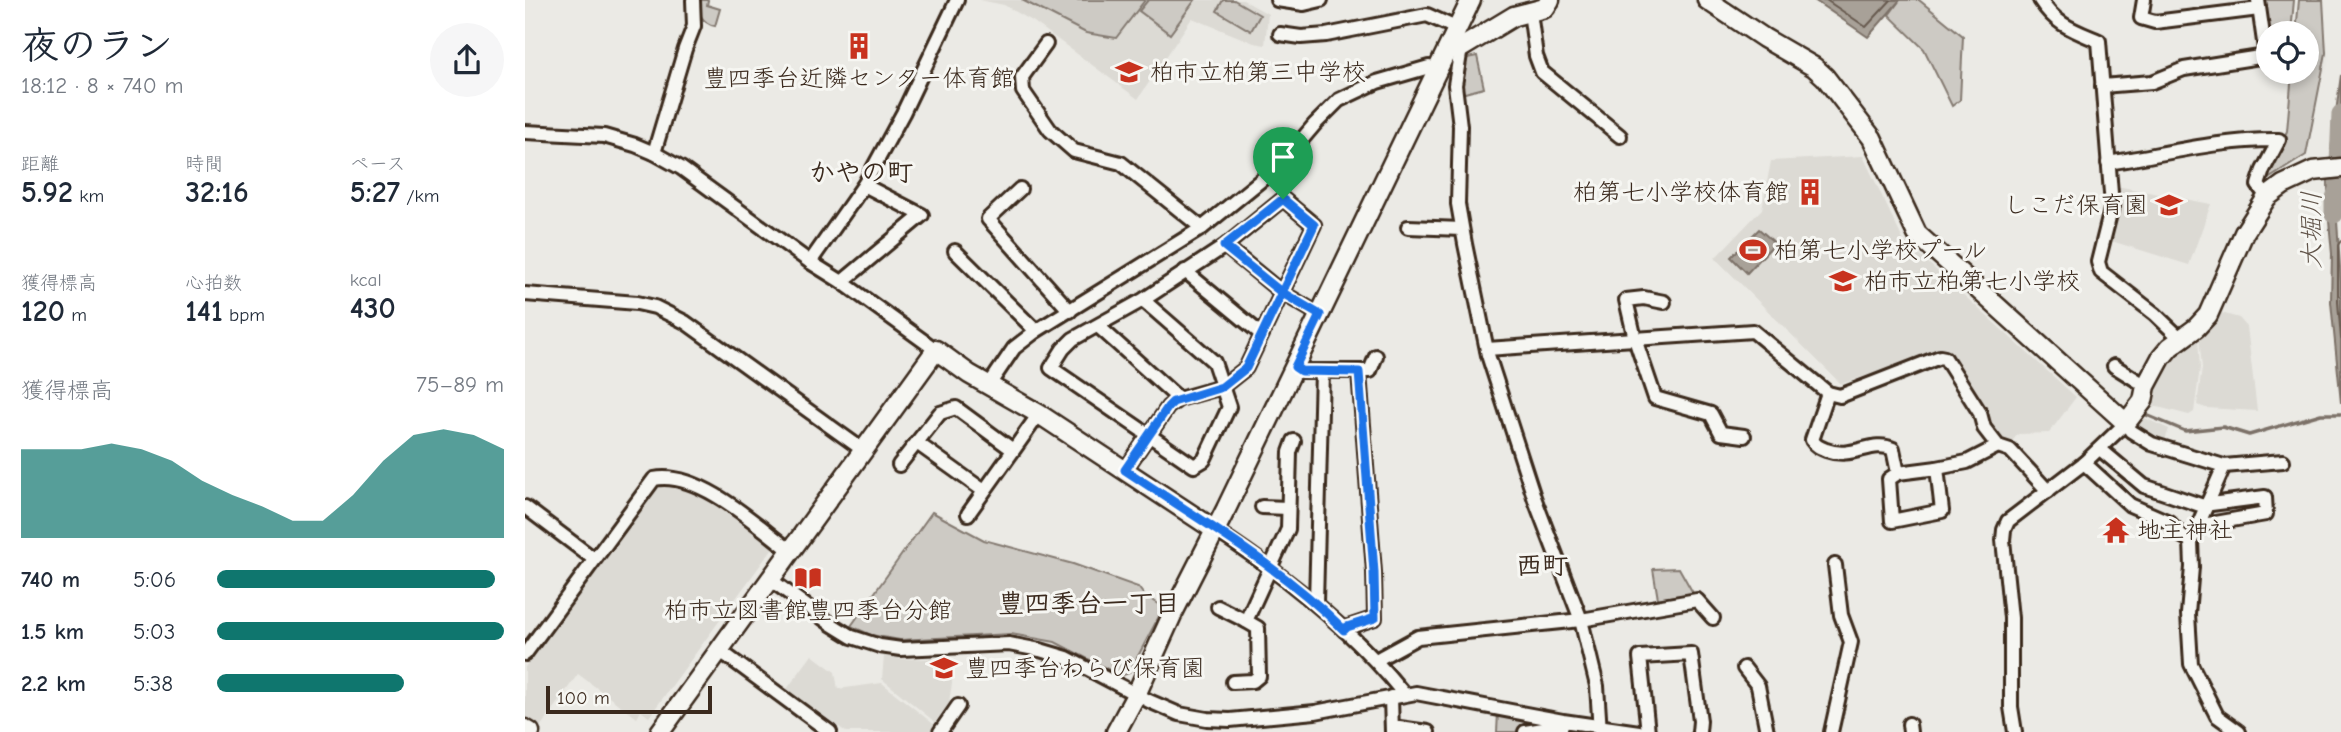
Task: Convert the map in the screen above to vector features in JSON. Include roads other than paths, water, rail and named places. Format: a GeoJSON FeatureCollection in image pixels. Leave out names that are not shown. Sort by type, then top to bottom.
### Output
{"type":"FeatureCollection","features":[{"type":"Feature","properties":{"kind":"street"},"geometry":{"type":"LineString","coordinates":[[654,153],[694,26],[693,0]]}},
{"type":"Feature","properties":{"kind":"street"},"geometry":{"type":"LineString","coordinates":[[810,262],[864,185],[903,113],[957,0]]}},
{"type":"Feature","properties":{"kind":"street"},"geometry":{"type":"LineString","coordinates":[[1277,0],[1292,4],[1321,0]]}},
{"type":"Feature","properties":{"kind":"street"},"geometry":{"type":"LineString","coordinates":[[1471,0],[1458,29],[1455,48],[1455,85],[1460,126],[1458,204],[1462,229],[1487,348],[1535,500],[1581,620],[1597,686],[1601,729]]}},
{"type":"Feature","properties":{"kind":"street"},"geometry":{"type":"LineString","coordinates":[[1116,732],[1438,72],[1455,48],[1482,37],[1502,21],[1545,8],[1551,0]]}},
{"type":"Feature","properties":{"kind":"street"},"geometry":{"type":"LineString","coordinates":[[1707,0],[1814,67],[1825,77],[1872,138],[1917,234],[2126,423],[2131,431],[2152,444],[2224,466],[2283,461]]}},
{"type":"Feature","properties":{"kind":"street"},"geometry":{"type":"LineString","coordinates":[[2040,0],[2049,14],[2063,26],[2099,41],[2112,206],[2098,262],[2101,272],[2155,314],[2181,339]]}},
{"type":"Feature","properties":{"kind":"street"},"geometry":{"type":"LineString","coordinates":[[2102,86],[2153,82],[2184,69],[2266,56],[2258,4],[2155,22],[2141,18],[2144,0]]}},
{"type":"Feature","properties":{"kind":"street"},"geometry":{"type":"LineString","coordinates":[[1530,12],[1536,56],[1542,72],[1620,136]]}},
{"type":"Feature","properties":{"kind":"street"},"geometry":{"type":"LineString","coordinates":[[1280,34],[1301,37],[1325,35],[1427,15],[1458,29]]}},
{"type":"Feature","properties":{"kind":"street"},"geometry":{"type":"LineString","coordinates":[[1046,44],[1022,77],[1023,91],[1051,130],[1074,151],[1121,163],[1202,228]]}},
{"type":"Feature","properties":{"kind":"street"},"geometry":{"type":"LineString","coordinates":[[989,385],[1014,348],[1036,331],[1202,228],[1280,164],[1339,100],[1377,82],[1429,67],[1438,72]]}},
{"type":"Feature","properties":{"kind":"street"},"geometry":{"type":"LineString","coordinates":[[525,132],[604,136],[635,145],[681,168],[936,350],[1271,566],[1316,602],[1375,660],[1398,695],[1392,729],[1429,732]]}},
{"type":"Feature","properties":{"kind":"street"},"geometry":{"type":"LineString","coordinates":[[2108,163],[2251,139],[2279,140],[2258,185],[2267,197]]}},
{"type":"Feature","properties":{"kind":"street"},"geometry":{"type":"LineString","coordinates":[[2015,732],[2011,707],[2011,618],[2003,540],[2008,521],[2084,463],[2126,423],[2143,401],[2146,386],[2161,358],[2170,347],[2196,328],[2207,314],[2244,233],[2267,197],[2313,171],[2341,167]]}},
{"type":"Feature","properties":{"kind":"street"},"geometry":{"type":"LineString","coordinates":[[842,282],[922,215],[864,185]]}},
{"type":"Feature","properties":{"kind":"street"},"geometry":{"type":"LineString","coordinates":[[1020,189],[988,219],[1070,311]]}},
{"type":"Feature","properties":{"kind":"street"},"geometry":{"type":"LineString","coordinates":[[1125,470],[1149,433],[1168,407],[1179,399],[1222,387],[1246,368],[1314,225],[1283,199],[1224,246],[1143,300],[1073,339],[1051,368],[1149,433],[1194,466],[1204,460],[1229,407],[1222,387],[1215,362],[1143,300]]}},
{"type":"Feature","properties":{"kind":"street"},"geometry":{"type":"LineString","coordinates":[[1408,227],[1462,229]]}},
{"type":"Feature","properties":{"kind":"street"},"geometry":{"type":"LineString","coordinates":[[1224,246],[1281,292],[1320,315]]}},
{"type":"Feature","properties":{"kind":"street"},"geometry":{"type":"LineString","coordinates":[[955,251],[1036,331]]}},
{"type":"Feature","properties":{"kind":"street"},"geometry":{"type":"LineString","coordinates":[[1185,271],[1261,334]]}},
{"type":"Feature","properties":{"kind":"street"},"geometry":{"type":"LineString","coordinates":[[525,295],[637,303],[670,314],[685,321],[863,450]]}},
{"type":"Feature","properties":{"kind":"street"},"geometry":{"type":"LineString","coordinates":[[1664,302],[1644,298],[1626,300],[1635,339],[1655,398],[1711,414],[1721,433],[1744,436]]}},
{"type":"Feature","properties":{"kind":"street"},"geometry":{"type":"LineString","coordinates":[[1098,326],[1179,399]]}},
{"type":"Feature","properties":{"kind":"street"},"geometry":{"type":"LineString","coordinates":[[1487,348],[1753,331],[1828,393],[1840,396],[1940,357],[1944,358],[1980,413],[1985,428],[1999,446],[2010,450],[2048,491]]}},
{"type":"Feature","properties":{"kind":"street"},"geometry":{"type":"LineString","coordinates":[[660,732],[936,350]]}},
{"type":"Feature","properties":{"kind":"street"},"geometry":{"type":"LineString","coordinates":[[1295,367],[1301,371],[1370,371],[1376,356]]}},
{"type":"Feature","properties":{"kind":"street"},"geometry":{"type":"LineString","coordinates":[[2114,366],[2146,386]]}},
{"type":"Feature","properties":{"kind":"street"},"geometry":{"type":"LineString","coordinates":[[1316,602],[1322,371]]}},
{"type":"Feature","properties":{"kind":"street"},"geometry":{"type":"LineString","coordinates":[[1344,630],[1375,618],[1359,372]]}},
{"type":"Feature","properties":{"kind":"street"},"geometry":{"type":"LineString","coordinates":[[1828,393],[1812,440],[1816,446],[1839,455],[1884,445],[1893,449],[1898,473]]}},
{"type":"Feature","properties":{"kind":"street"},"geometry":{"type":"LineString","coordinates":[[899,465],[940,413],[956,408],[1013,450]]}},
{"type":"Feature","properties":{"kind":"street"},"geometry":{"type":"LineString","coordinates":[[968,514],[1039,414]]}},
{"type":"Feature","properties":{"kind":"street"},"geometry":{"type":"LineString","coordinates":[[1246,621],[1288,528],[1290,452],[1294,441]]}},
{"type":"Feature","properties":{"kind":"street"},"geometry":{"type":"LineString","coordinates":[[917,443],[984,491]]}},
{"type":"Feature","properties":{"kind":"street"},"geometry":{"type":"LineString","coordinates":[[1937,468],[1942,511],[1892,521],[1889,479],[1898,473],[1967,462],[1999,446]]}},
{"type":"Feature","properties":{"kind":"street"},"geometry":{"type":"LineString","coordinates":[[2100,449],[2144,486],[2207,505],[2265,497],[2266,514],[2203,525],[2199,523]]}},
{"type":"Feature","properties":{"kind":"street"},"geometry":{"type":"LineString","coordinates":[[2084,463],[2130,505],[2169,522],[2191,541]]}},
{"type":"Feature","properties":{"kind":"street"},"geometry":{"type":"LineString","coordinates":[[2224,466],[2191,541],[2188,614],[2191,664],[2217,716],[2239,732]]}},
{"type":"Feature","properties":{"kind":"street"},"geometry":{"type":"LineString","coordinates":[[525,654],[654,479],[695,484],[792,552]]}},
{"type":"Feature","properties":{"kind":"street"},"geometry":{"type":"LineString","coordinates":[[1262,507],[1288,508]]}},
{"type":"Feature","properties":{"kind":"street"},"geometry":{"type":"LineString","coordinates":[[525,508],[594,559]]}},
{"type":"Feature","properties":{"kind":"street"},"geometry":{"type":"LineString","coordinates":[[1831,732],[1851,642],[1841,615],[1835,565]]}},
{"type":"Feature","properties":{"kind":"street"},"geometry":{"type":"LineString","coordinates":[[771,580],[852,637],[880,646],[901,649],[996,644],[1040,650],[1067,658],[1136,695],[1179,714],[1207,719],[1230,720],[1315,712],[1416,692],[1601,729],[1639,732]]}},
{"type":"Feature","properties":{"kind":"street"},"geometry":{"type":"LineString","coordinates":[[1375,660],[1418,637],[1581,620],[1697,600],[1713,618]]}},
{"type":"Feature","properties":{"kind":"street"},"geometry":{"type":"LineString","coordinates":[[1218,607],[1258,628],[1259,676],[1253,681],[1233,682]]}},
{"type":"Feature","properties":{"kind":"street"},"geometry":{"type":"LineString","coordinates":[[719,650],[830,732]]}},
{"type":"Feature","properties":{"kind":"street"},"geometry":{"type":"LineString","coordinates":[[1647,732],[1640,657],[1691,654],[1700,720],[1699,732]]}},
{"type":"Feature","properties":{"kind":"street"},"geometry":{"type":"LineString","coordinates":[[1744,668],[1758,686],[1767,732]]}},
{"type":"Feature","properties":{"kind":"street"},"geometry":{"type":"LineString","coordinates":[[940,732],[958,706]]}},
{"type":"Feature","properties":{"kind":"street"},"geometry":{"type":"LineString","coordinates":[[1525,732],[1562,726],[1563,721]]}},
{"type":"Feature","properties":{"kind":"street"},"geometry":{"type":"LineString","coordinates":[[525,729],[530,732]]}},
{"type":"Feature","properties":{"kind":"water"},"geometry":{"type":"Polygon","coordinates":[[[1814,0],[1900,0],[1868,37],[1814,0]]]}},
{"type":"Feature","properties":{"kind":"water"},"geometry":{"type":"Polygon","coordinates":[[[2341,75],[2341,150],[2331,149],[2341,75]]]}},
{"type":"Feature","properties":{"kind":"water"},"geometry":{"type":"Polygon","coordinates":[[[2339,180],[2337,221],[2341,282],[2341,403],[2331,302],[2332,254],[2328,210],[2328,181],[2339,180]]]}},
{"type":"Feature","properties":{"kind":"water","name":"柏第七小学校プール"},"geometry":{"type":"Polygon","coordinates":[[[1759,229],[1775,243],[1747,273],[1731,257],[1759,229]]]}},
{"type":"Feature","properties":{"kind":"waterway","name":"大堀川"},"geometry":{"type":"LineString","coordinates":[[2334,214],[2338,189],[2341,114]]}},
{"type":"Feature","properties":{"kind":"waterway"},"geometry":{"type":"LineString","coordinates":[[2144,414],[2185,431],[2223,427],[2249,435],[2321,414],[2341,414]]}},
{"type":"Feature","properties":{"kind":"place","name":"豊四季台近隣センター体育館"},"geometry":{"type":"Point","coordinates":[859,46]}},
{"type":"Feature","properties":{"kind":"place","name":"柏市立柏第三中学校"},"geometry":{"type":"Point","coordinates":[1129,72]}},
{"type":"Feature","properties":{"kind":"place","name":"柏第七小学校体育館"},"geometry":{"type":"Point","coordinates":[1810,192]}},
{"type":"Feature","properties":{"kind":"place","name":"しこだ保育園"},"geometry":{"type":"Point","coordinates":[2169,205]}},
{"type":"Feature","properties":{"kind":"place","name":"柏第七小学校プール"},"geometry":{"type":"Point","coordinates":[1753,250]}},
{"type":"Feature","properties":{"kind":"place","name":"柏市立柏第七小学校"},"geometry":{"type":"Point","coordinates":[1843,281]}},
{"type":"Feature","properties":{"kind":"place","name":"地主神社"},"geometry":{"type":"Point","coordinates":[2116,530]}},
{"type":"Feature","properties":{"kind":"place","name":"柏市立図書館豊四季台分館"},"geometry":{"type":"Point","coordinates":[808,578]}},
{"type":"Feature","properties":{"kind":"place","name":"豊四季台わらび保育園"},"geometry":{"type":"Point","coordinates":[944,668]}},
{"type":"Feature","properties":{"kind":"district","name":"かやの町"},"geometry":{"type":"Point","coordinates":[861,172]}},
{"type":"Feature","properties":{"kind":"district","name":"西町"},"geometry":{"type":"Point","coordinates":[1542,565]}},
{"type":"Feature","properties":{"kind":"district","name":"豊四季台一丁目"},"geometry":{"type":"Point","coordinates":[1089,603]}}]}
